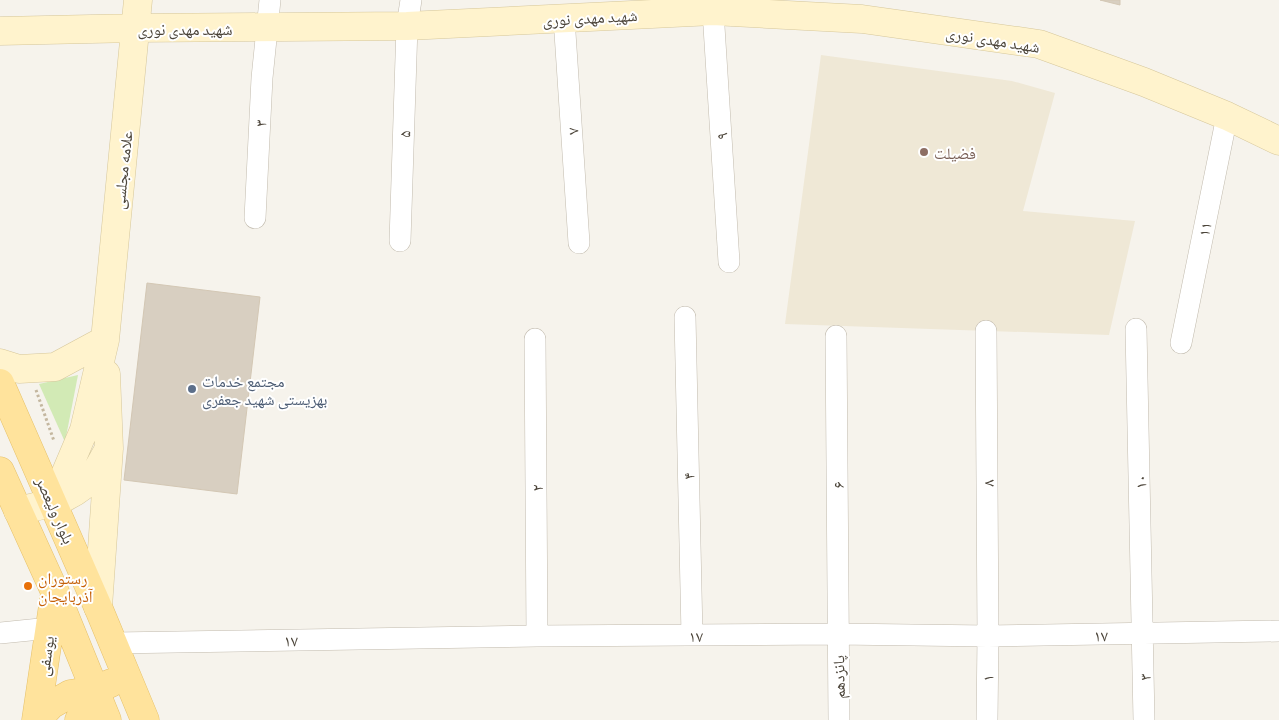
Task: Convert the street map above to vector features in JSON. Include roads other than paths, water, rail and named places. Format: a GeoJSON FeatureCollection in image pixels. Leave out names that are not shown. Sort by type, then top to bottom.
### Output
{"type":"FeatureCollection","features":[{"type":"Feature","properties":{"kind":"main road","name":"علامه مجلسی"},"geometry":{"type":"LineString","coordinates":[[105,340],[138,0]]}},
{"type":"Feature","properties":{"kind":"main road","name":"شهید مهدی نوری"},"geometry":{"type":"LineString","coordinates":[[0,31],[267,27],[409,13],[564,18],[713,11],[862,19],[1039,44],[1144,82],[1227,116],[1279,141]]}},
{"type":"Feature","properties":{"kind":"main road"},"geometry":{"type":"LineString","coordinates":[[0,363],[18,369],[55,367],[105,340]]}},
{"type":"Feature","properties":{"kind":"main road"},"geometry":{"type":"LineString","coordinates":[[98,607],[109,448],[105,340]]}},
{"type":"Feature","properties":{"kind":"main road"},"geometry":{"type":"LineString","coordinates":[[53,503],[84,430],[105,340]]}},
{"type":"Feature","properties":{"kind":"main road","name":"بلوار ولیعصر"},"geometry":{"type":"LineString","coordinates":[[0,383],[114,643],[145,720]]}},
{"type":"Feature","properties":{"kind":"main road"},"geometry":{"type":"LineString","coordinates":[[18,511],[53,503],[77,491],[95,474],[109,448]]}},
{"type":"Feature","properties":{"kind":"main road"},"geometry":{"type":"LineString","coordinates":[[0,471],[56,592],[107,720]]}},
{"type":"Feature","properties":{"kind":"main road","name":"یوسفی"},"geometry":{"type":"LineString","coordinates":[[37,720],[56,592]]}},
{"type":"Feature","properties":{"kind":"main road"},"geometry":{"type":"LineString","coordinates":[[37,720],[51,705],[70,694],[94,690],[126,676]]}},
{"type":"Feature","properties":{"kind":"main road"},"geometry":{"type":"LineString","coordinates":[[79,720],[94,690]]}},
{"type":"Feature","properties":{"kind":"street"},"geometry":{"type":"LineString","coordinates":[[267,27],[270,0]]}},
{"type":"Feature","properties":{"kind":"street","name":"۹"},"geometry":{"type":"LineString","coordinates":[[713,11],[729,262]]}},
{"type":"Feature","properties":{"kind":"street","name":"۵"},"geometry":{"type":"LineString","coordinates":[[400,241],[409,13]]}},
{"type":"Feature","properties":{"kind":"street","name":"۷"},"geometry":{"type":"LineString","coordinates":[[564,18],[580,243]]}},
{"type":"Feature","properties":{"kind":"street","name":"۳"},"geometry":{"type":"LineString","coordinates":[[255,218],[262,78],[267,27]]}},
{"type":"Feature","properties":{"kind":"street","name":"۱۱"},"geometry":{"type":"LineString","coordinates":[[1182,343],[1227,116]]}},
{"type":"Feature","properties":{"kind":"street","name":"۴"},"geometry":{"type":"LineString","coordinates":[[685,317],[692,635]]}},
{"type":"Feature","properties":{"kind":"street","name":"۱۰"},"geometry":{"type":"LineString","coordinates":[[1136,329],[1144,634]]}},
{"type":"Feature","properties":{"kind":"street","name":"۸"},"geometry":{"type":"LineString","coordinates":[[986,330],[988,636]]}},
{"type":"Feature","properties":{"kind":"street","name":"۶"},"geometry":{"type":"LineString","coordinates":[[836,336],[837,634]]}},
{"type":"Feature","properties":{"kind":"street","name":"۲"},"geometry":{"type":"LineString","coordinates":[[535,339],[537,636]]}},
{"type":"Feature","properties":{"kind":"street"},"geometry":{"type":"LineString","coordinates":[[0,633],[50,628]]}},
{"type":"Feature","properties":{"kind":"street","name":"۱۷"},"geometry":{"type":"LineString","coordinates":[[114,643],[537,636],[837,634],[988,636],[1279,631]]}},
{"type":"Feature","properties":{"kind":"street","name":"پانزدهم"},"geometry":{"type":"LineString","coordinates":[[837,634],[839,720]]}},
{"type":"Feature","properties":{"kind":"street","name":"۳"},"geometry":{"type":"LineString","coordinates":[[1144,634],[1144,720]]}},
{"type":"Feature","properties":{"kind":"street","name":"۱"},"geometry":{"type":"LineString","coordinates":[[987,720],[988,636]]}},
{"type":"Feature","properties":{"kind":"place","name":"فضیلت"},"geometry":{"type":"Point","coordinates":[924,152]}},
{"type":"Feature","properties":{"kind":"place","name":"مجتمع خدمات بهزیستی شهید جعفری"},"geometry":{"type":"Point","coordinates":[192,389]}},
{"type":"Feature","properties":{"kind":"place","name":"رستوران آذربایجان"},"geometry":{"type":"Point","coordinates":[28,586]}}]}
